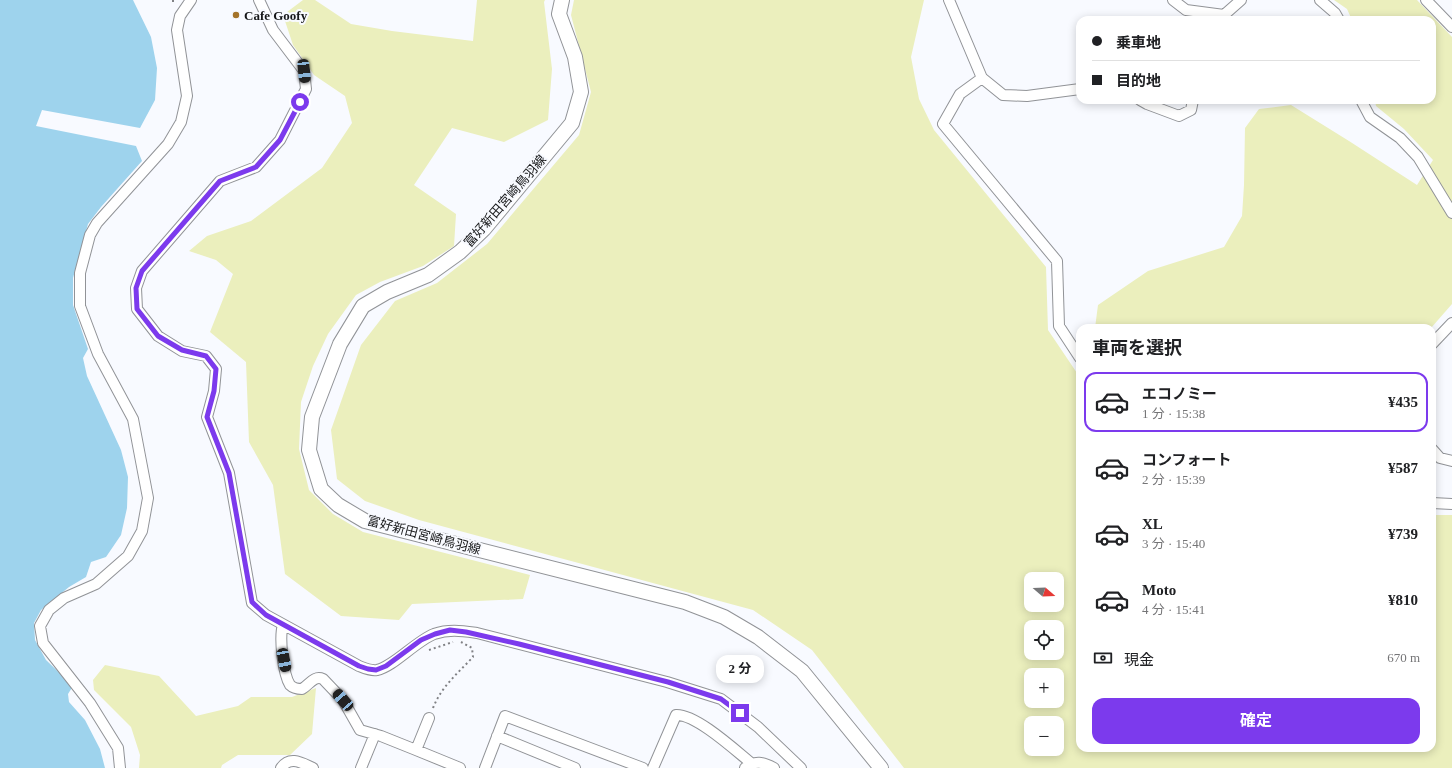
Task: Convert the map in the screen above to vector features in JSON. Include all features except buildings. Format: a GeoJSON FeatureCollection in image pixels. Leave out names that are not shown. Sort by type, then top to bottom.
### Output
{"type":"FeatureCollection","features":[{"type":"Feature","properties":{"kind":"main road","name":"富好新田宮崎鳥羽線"},"geometry":{"type":"LineString","coordinates":[[562,0],[559,14],[575,58],[581,92],[572,122],[484,229],[460,252],[428,275],[387,292],[364,306],[340,344],[312,417],[310,450],[320,489],[338,505],[365,521],[685,602],[724,617],[758,637],[802,671],[881,768]]}},
{"type":"Feature","properties":{"kind":"street"},"geometry":{"type":"LineString","coordinates":[[120,768],[118,748],[90,703],[43,643],[40,626],[49,610],[64,598],[96,584],[128,556],[142,531],[148,498],[133,419],[98,354],[80,306],[80,273],[90,235],[97,223],[168,144],[181,122],[187,96],[176,30],[180,16],[191,0]]}},
{"type":"Feature","properties":{"kind":"street"},"geometry":{"type":"LineString","coordinates":[[259,0],[273,30],[304,71],[306,89],[280,140],[256,167],[220,181],[142,271],[136,288],[137,309],[158,336],[182,350],[206,356],[216,369],[214,391],[207,417],[229,473],[252,602],[266,615],[283,625],[359,666],[368,669],[376,670],[386,666],[421,640],[450,630],[477,633],[668,682],[711,695],[731,705],[758,727],[801,768]]}},
{"type":"Feature","properties":{"kind":"street"},"geometry":{"type":"LineString","coordinates":[[949,0],[982,78],[1003,95],[1027,96],[1076,90]]}},
{"type":"Feature","properties":{"kind":"street"},"geometry":{"type":"LineString","coordinates":[[1173,0],[1186,10],[1218,16]]}},
{"type":"Feature","properties":{"kind":"street"},"geometry":{"type":"LineString","coordinates":[[1224,16],[1232,0]]}},
{"type":"Feature","properties":{"kind":"street"},"geometry":{"type":"LineString","coordinates":[[1224,16],[1241,0]]}},
{"type":"Feature","properties":{"kind":"street"},"geometry":{"type":"LineString","coordinates":[[1320,0],[1336,13],[1337,16]]}},
{"type":"Feature","properties":{"kind":"street"},"geometry":{"type":"LineString","coordinates":[[1426,0],[1452,27]]}},
{"type":"Feature","properties":{"kind":"street"},"geometry":{"type":"LineString","coordinates":[[982,78],[960,94],[943,124],[1057,261],[1059,326],[1076,352]]}},
{"type":"Feature","properties":{"kind":"street"},"geometry":{"type":"LineString","coordinates":[[1147,104],[1179,116],[1191,110],[1192,104]]}},
{"type":"Feature","properties":{"kind":"street"},"geometry":{"type":"LineString","coordinates":[[1363,104],[1370,117],[1400,138],[1418,157],[1452,213]]}},
{"type":"Feature","properties":{"kind":"street"},"geometry":{"type":"LineString","coordinates":[[1436,340],[1452,323]]}},
{"type":"Feature","properties":{"kind":"street"},"geometry":{"type":"LineString","coordinates":[[1436,454],[1440,458],[1452,461]]}},
{"type":"Feature","properties":{"kind":"street"},"geometry":{"type":"LineString","coordinates":[[1436,503],[1452,504]]}},
{"type":"Feature","properties":{"kind":"street"},"geometry":{"type":"LineString","coordinates":[[283,625],[281,631],[282,652],[289,683],[292,686],[302,689],[316,678],[320,677],[343,700],[360,730],[375,734],[460,768]]}},
{"type":"Feature","properties":{"kind":"street"},"geometry":{"type":"LineString","coordinates":[[653,768],[676,715],[691,719],[701,724],[748,765],[767,764],[774,768]]}},
{"type":"Feature","properties":{"kind":"street"},"geometry":{"type":"LineString","coordinates":[[485,768],[505,716],[642,768]]}},
{"type":"Feature","properties":{"kind":"street"},"geometry":{"type":"LineString","coordinates":[[416,750],[429,718]]}},
{"type":"Feature","properties":{"kind":"street"},"geometry":{"type":"LineString","coordinates":[[361,768],[375,734]]}},
{"type":"Feature","properties":{"kind":"street"},"geometry":{"type":"LineString","coordinates":[[497,736],[575,768]]}},
{"type":"Feature","properties":{"kind":"street"},"geometry":{"type":"LineString","coordinates":[[281,768],[288,762],[294,760],[313,768]]}},
{"type":"Feature","properties":{"kind":"path"},"geometry":{"type":"LineString","coordinates":[[429,650],[458,640],[472,648],[473,657],[446,685],[436,700],[429,718]]}},
{"type":"Feature","properties":{"kind":"green space"},"geometry":{"type":"Polygon","coordinates":[[[303,0],[315,0],[351,24],[392,31],[473,41],[477,0],[545,0],[552,69],[548,120],[504,142],[452,128],[414,185],[456,214],[454,246],[423,266],[380,282],[356,295],[328,334],[313,366],[301,402],[299,449],[309,490],[333,514],[363,532],[530,575],[523,599],[412,604],[399,620],[341,616],[285,574],[273,485],[249,442],[246,362],[210,332],[233,274],[216,260],[189,251],[207,236],[251,221],[322,168],[352,123],[345,96],[314,75],[293,45],[283,15],[303,0]]]}},
{"type":"Feature","properties":{"kind":"green space"},"geometry":{"type":"Polygon","coordinates":[[[574,0],[924,0],[911,57],[919,99],[934,130],[1046,267],[1048,330],[1076,372],[1076,752],[1436,752],[1436,515],[1452,515],[1452,768],[904,768],[812,650],[753,610],[419,520],[365,501],[337,479],[331,430],[361,345],[395,301],[437,283],[487,244],[579,135],[591,92],[571,15],[574,0]]]}},
{"type":"Feature","properties":{"kind":"green space"},"geometry":{"type":"Polygon","coordinates":[[[1334,0],[1417,0],[1432,16],[1350,16],[1347,9],[1334,0]]]}},
{"type":"Feature","properties":{"kind":"green space"},"geometry":{"type":"Polygon","coordinates":[[[1436,20],[1452,37],[1452,304],[1434,324],[1096,324],[1098,305],[1148,271],[1224,247],[1242,216],[1245,128],[1259,109],[1291,105],[1417,185],[1433,160],[1404,129],[1376,106],[1376,104],[1436,104],[1436,20]]]}},
{"type":"Feature","properties":{"kind":"green space"},"geometry":{"type":"Polygon","coordinates":[[[105,665],[159,676],[196,716],[238,706],[251,697],[292,697],[316,688],[312,734],[290,755],[238,755],[222,765],[221,768],[139,768],[140,755],[131,727],[94,690],[93,680],[105,665]]]}},
{"type":"Feature","properties":{"kind":"water"},"geometry":{"type":"Polygon","coordinates":[[[0,0],[133,0],[151,37],[157,68],[155,100],[140,128],[42,110],[36,126],[136,146],[142,161],[88,224],[73,278],[73,305],[88,349],[83,358],[87,376],[121,450],[128,477],[127,508],[121,535],[106,557],[91,562],[86,577],[69,587],[41,610],[34,623],[35,640],[46,660],[73,686],[68,694],[69,702],[85,720],[100,749],[105,768],[0,768],[0,0]]]}},
{"type":"Feature","properties":{"kind":"place","name":"Cafe Goofy"},"geometry":{"type":"Point","coordinates":[236,15]}},
{"type":"Feature","properties":{"kind":"route"},"geometry":{"type":"LineString","coordinates":[[300,102],[280,140],[256,167],[220,181],[142,271],[136,288],[137,309],[158,336],[182,350],[206,356],[216,369],[214,391],[207,417],[229,473],[248,587],[252,602],[266,615],[359,666],[368,669],[376,670],[386,666],[421,640],[435,634],[450,630],[477,633],[668,682],[711,695],[731,705],[740,713]]}}]}
